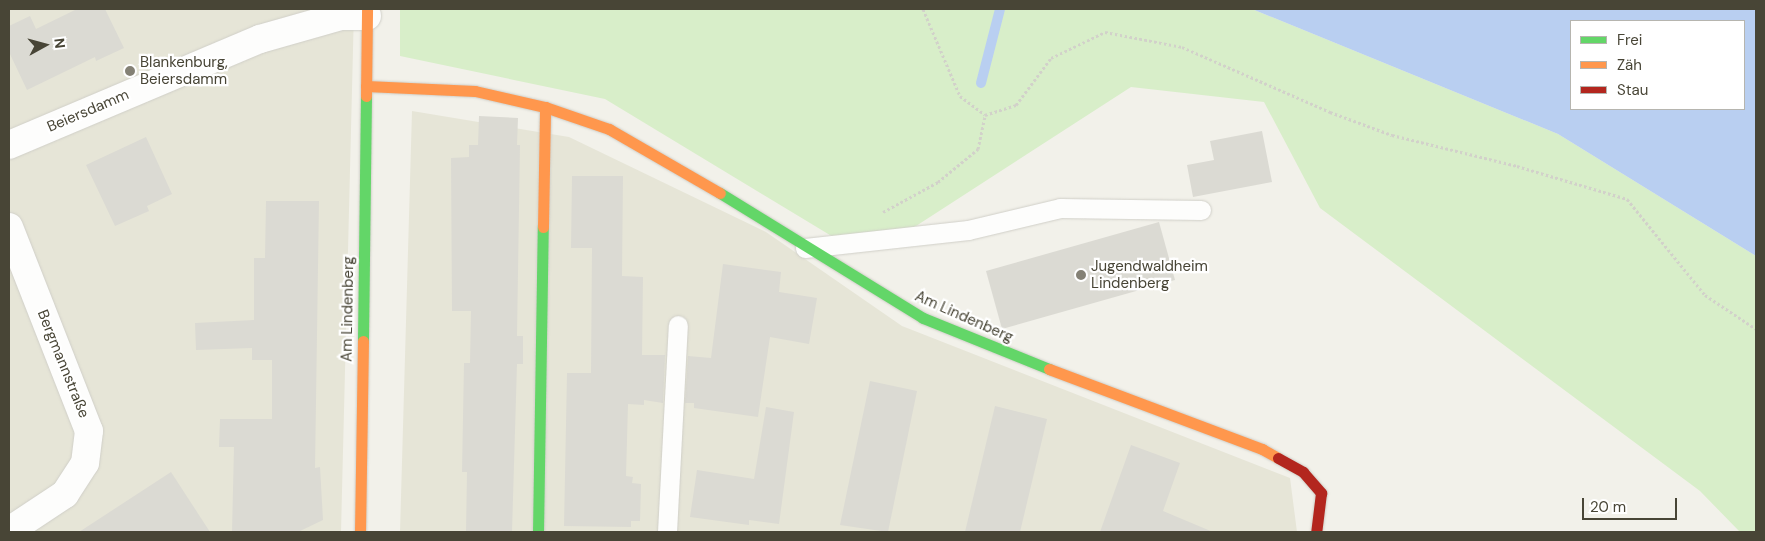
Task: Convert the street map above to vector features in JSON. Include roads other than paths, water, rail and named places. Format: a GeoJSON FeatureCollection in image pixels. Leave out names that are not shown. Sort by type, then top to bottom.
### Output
{"type":"FeatureCollection","features":[{"type":"Feature","properties":{"kind":"street","name":"Am Lindenberg"},"geometry":{"type":"LineString","coordinates":[[354,12],[366,61],[360,532]]}},
{"type":"Feature","properties":{"kind":"street","name":"Beiersdamm"},"geometry":{"type":"LineString","coordinates":[[10,141],[260,40],[354,12]]}},
{"type":"Feature","properties":{"kind":"street","name":"Am Lindenberg"},"geometry":{"type":"LineString","coordinates":[[366,86],[475,92],[545,107],[609,129],[777,226],[805,248],[923,318],[1278,458],[1303,472],[1321,493],[1316,532]]}},
{"type":"Feature","properties":{"kind":"street"},"geometry":{"type":"LineString","coordinates":[[538,532],[545,107]]}},
{"type":"Feature","properties":{"kind":"street","name":"Bergmannstraße"},"geometry":{"type":"LineString","coordinates":[[9,227],[89,431],[85,462],[65,494],[9,531]]}},
{"type":"Feature","properties":{"kind":"lane"},"geometry":{"type":"LineString","coordinates":[[805,248],[968,230],[1060,208],[1201,210]]}},
{"type":"Feature","properties":{"kind":"lane"},"geometry":{"type":"LineString","coordinates":[[667,532],[678,325]]}},
{"type":"Feature","properties":{"kind":"water"},"geometry":{"type":"Polygon","coordinates":[[[1252,9],[1756,9],[1756,256],[1558,134],[1252,9]]]}},
{"type":"Feature","properties":{"kind":"waterway"},"geometry":{"type":"LineString","coordinates":[[981,83],[1000,9]]}},
{"type":"Feature","properties":{"kind":"place","name":"Blankenburg, Beiersdamm"},"geometry":{"type":"Point","coordinates":[130,71]}},
{"type":"Feature","properties":{"kind":"place","name":"Jugendwaldheim Lindenberg"},"geometry":{"type":"Point","coordinates":[1081,275]}}]}
